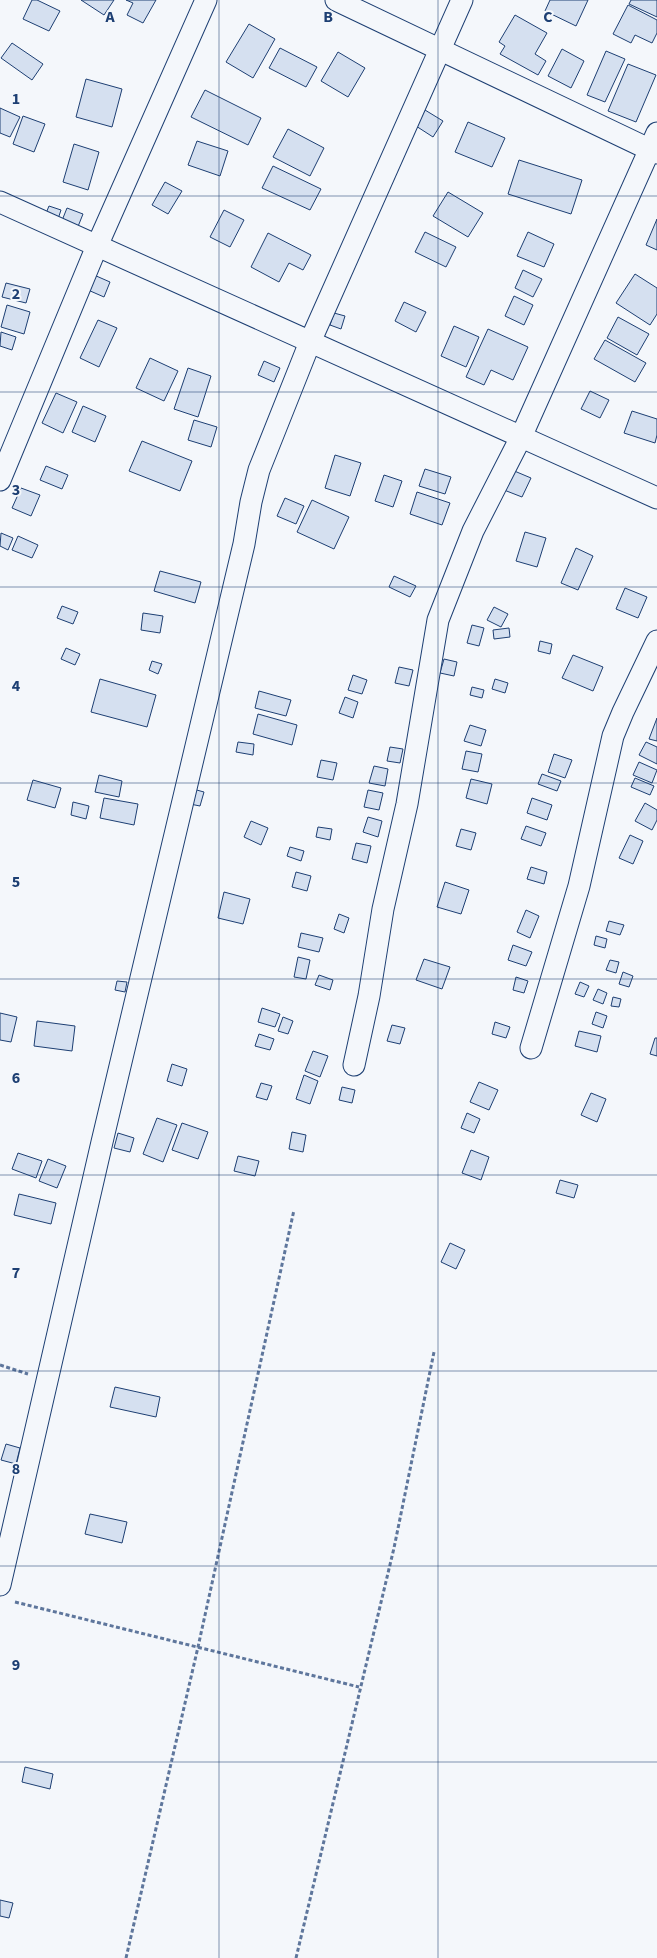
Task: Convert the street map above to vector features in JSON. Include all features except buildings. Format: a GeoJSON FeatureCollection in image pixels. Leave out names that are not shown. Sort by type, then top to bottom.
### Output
{"type":"FeatureCollection","features":[{"type":"Feature","properties":{"kind":"street"},"geometry":{"type":"LineString","coordinates":[[0,480],[97,246],[206,0]]}},
{"type":"Feature","properties":{"kind":"street"},"geometry":{"type":"LineString","coordinates":[[336,0],[439,50],[654,145],[522,437],[473,531],[438,620],[407,804],[383,910],[369,996],[354,1065]]}},
{"type":"Feature","properties":{"kind":"street"},"geometry":{"type":"LineString","coordinates":[[5,1593],[104,1132],[244,544],[259,470],[310,342],[462,0]]}},
{"type":"Feature","properties":{"kind":"street"},"geometry":{"type":"LineString","coordinates":[[0,202],[657,498]]}},
{"type":"Feature","properties":{"kind":"street"},"geometry":{"type":"LineString","coordinates":[[531,1048],[579,886],[613,736],[657,641]]}},
{"type":"Feature","properties":{"kind":"path"},"geometry":{"type":"LineString","coordinates":[[126,1958],[198,1647],[294,1210]]}},
{"type":"Feature","properties":{"kind":"path"},"geometry":{"type":"LineString","coordinates":[[296,1958],[359,1687],[394,1548],[434,1352]]}},
{"type":"Feature","properties":{"kind":"path"},"geometry":{"type":"LineString","coordinates":[[5,1593],[198,1647],[359,1687]]}}]}
